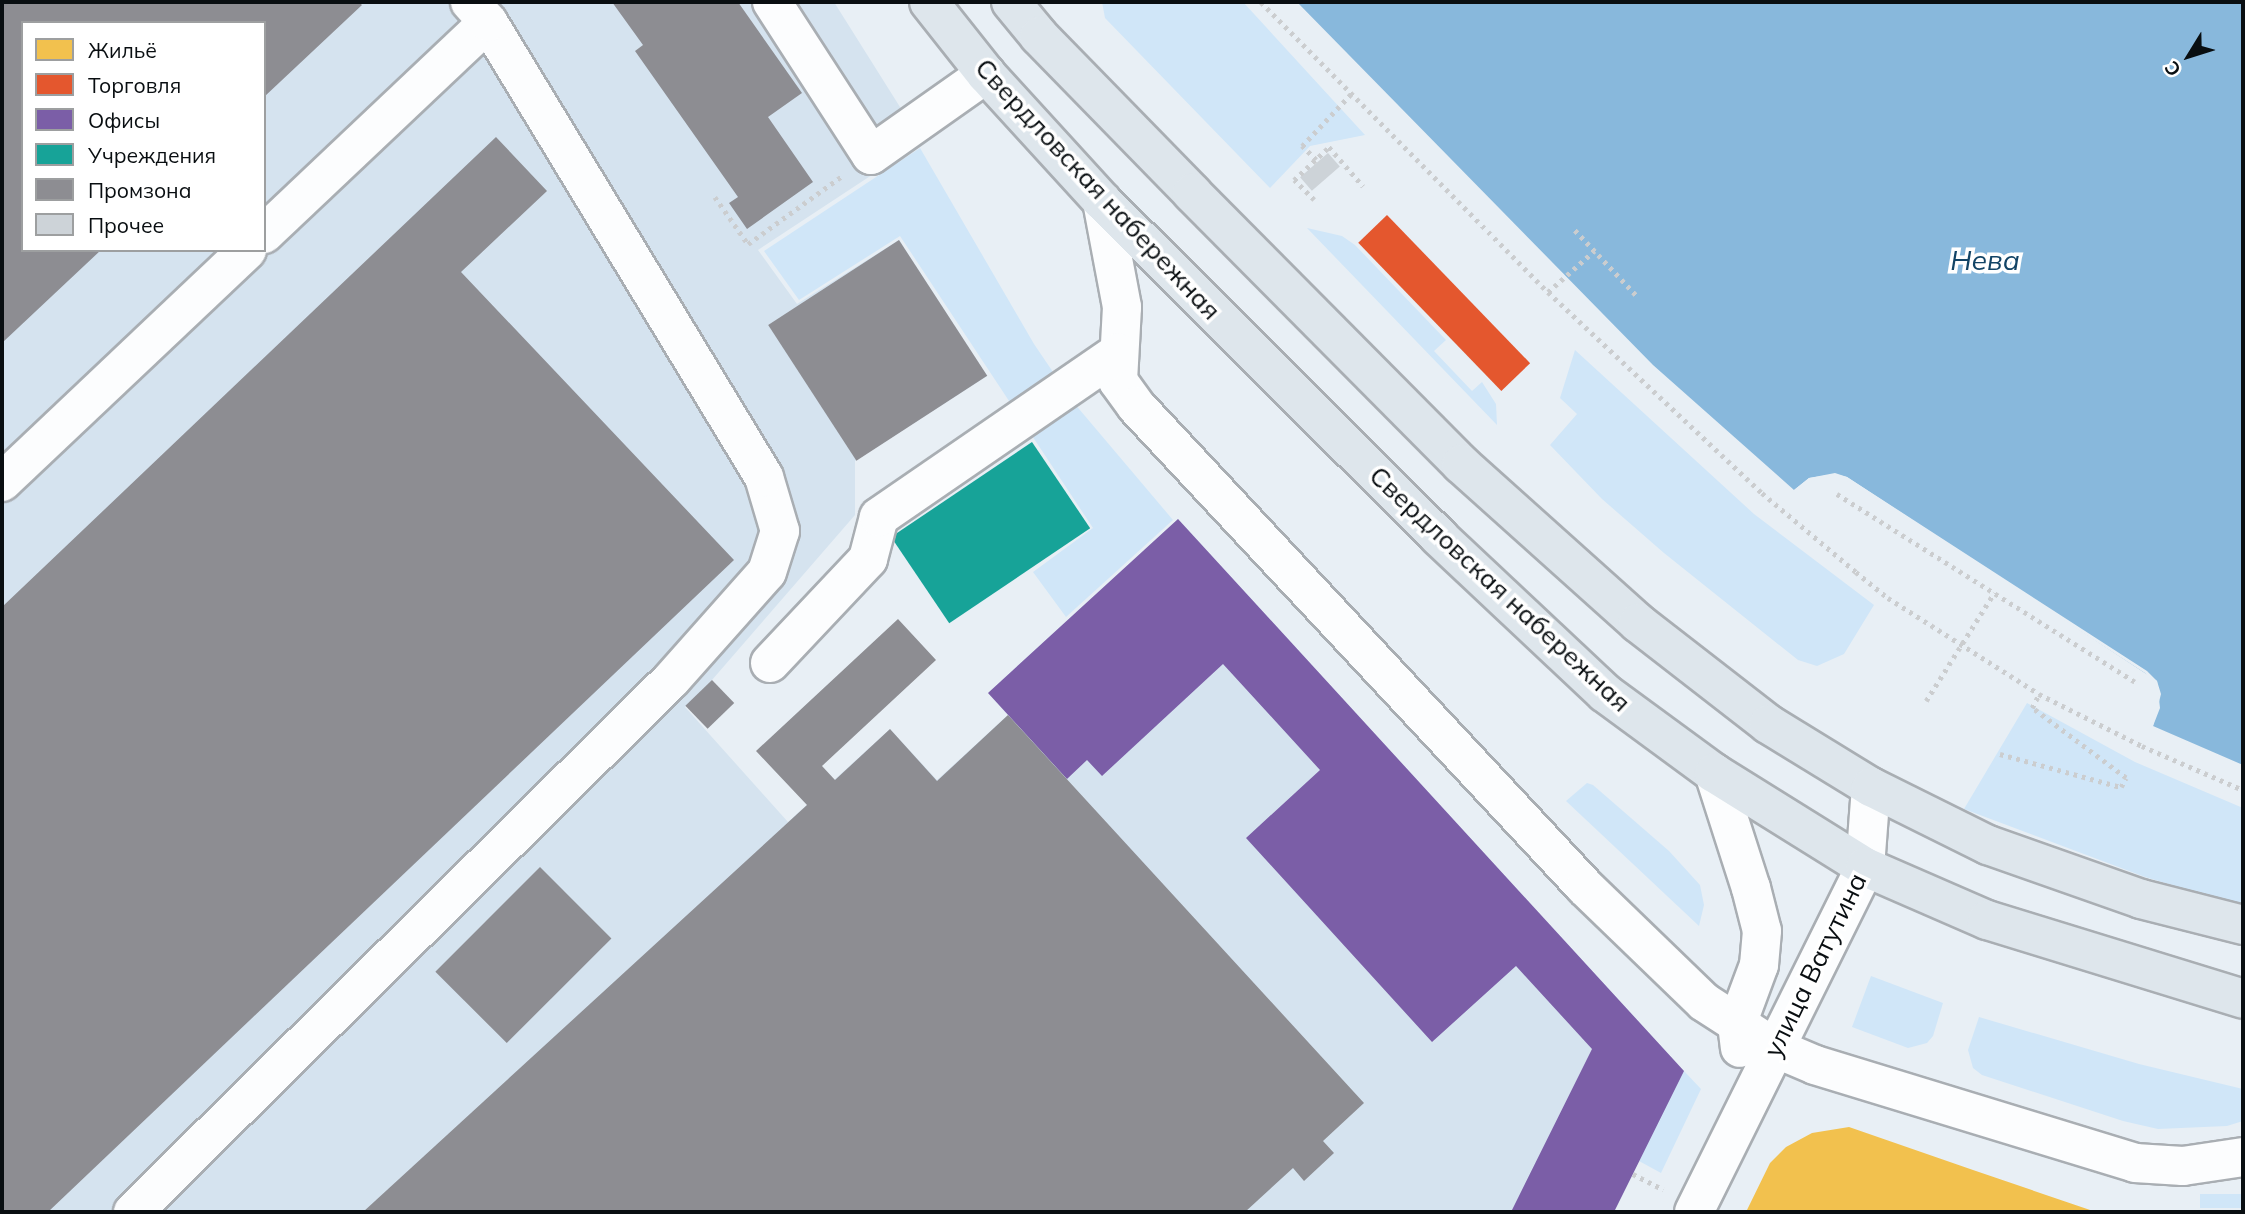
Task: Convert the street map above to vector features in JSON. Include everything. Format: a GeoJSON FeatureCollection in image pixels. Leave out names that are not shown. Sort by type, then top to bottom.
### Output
{"type":"FeatureCollection","features":[{"type":"Feature","properties":{"kind":"main road","name":"Свердловская набережная"},"geometry":{"type":"LineString","coordinates":[[929,2],[986,74],[1102,201],[1439,537],[1596,684],[1714,773],[1866,866],[1987,920],[2243,999]]}},
{"type":"Feature","properties":{"kind":"main road"},"geometry":{"type":"LineString","coordinates":[[1011,2],[1039,36],[1461,464],[1638,623],[1768,724],[1871,786],[1988,845],[2141,899],[2243,925]]}},
{"type":"Feature","properties":{"kind":"street"},"geometry":{"type":"LineString","coordinates":[[772,2],[871,155],[986,74]]}},
{"type":"Feature","properties":{"kind":"street"},"geometry":{"type":"LineString","coordinates":[[133,1212],[671,680],[767,572],[780,531],[764,477],[479,12],[266,232]]}},
{"type":"Feature","properties":{"kind":"street"},"geometry":{"type":"LineString","coordinates":[[1102,201],[1122,307],[1118,381],[1136,406],[1585,887],[1670,972],[1713,1009],[1775,1048],[1819,1067],[2135,1163],[2183,1166],[2243,1157]]}},
{"type":"Feature","properties":{"kind":"street"},"geometry":{"type":"LineString","coordinates":[[2,482],[245,252]]}},
{"type":"Feature","properties":{"kind":"street"},"geometry":{"type":"LineString","coordinates":[[770,663],[868,559],[879,517],[1118,353]]}},
{"type":"Feature","properties":{"kind":"street","name":"улица Ватутина"},"geometry":{"type":"LineString","coordinates":[[1714,773],[1762,931],[1759,965],[1737,1024],[1748,1098]]}},
{"type":"Feature","properties":{"kind":"street","name":"улица Ватутина"},"geometry":{"type":"LineString","coordinates":[[1693,1212],[1866,866],[1871,786]]}},
{"type":"Feature","properties":{"kind":"path"},"geometry":{"type":"LineString","coordinates":[[1262,2],[1548,292],[1762,493],[1888,598],[2039,694],[2142,747],[2243,790]]}},
{"type":"Feature","properties":{"kind":"path"},"geometry":{"type":"LineString","coordinates":[[1315,159],[1303,146],[1352,93]]}},
{"type":"Feature","properties":{"kind":"path"},"geometry":{"type":"LineString","coordinates":[[1314,200],[1294,180],[1329,147],[1363,186]]}},
{"type":"Feature","properties":{"kind":"path"},"geometry":{"type":"LineString","coordinates":[[715,197],[748,244],[871,155]]}},
{"type":"Feature","properties":{"kind":"path"},"geometry":{"type":"LineString","coordinates":[[1575,230],[1638,297]]}},
{"type":"Feature","properties":{"kind":"path"},"geometry":{"type":"LineString","coordinates":[[1548,292],[1594,251]]}},
{"type":"Feature","properties":{"kind":"path"},"geometry":{"type":"LineString","coordinates":[[1837,494],[2134,682]]}},
{"type":"Feature","properties":{"kind":"path"},"geometry":{"type":"LineString","coordinates":[[1926,701],[1994,593]]}},
{"type":"Feature","properties":{"kind":"path"},"geometry":{"type":"LineString","coordinates":[[2000,754],[2121,787],[2126,778],[2032,708],[2039,694]]}},
{"type":"Feature","properties":{"kind":"path"},"geometry":{"type":"LineString","coordinates":[[1633,1174],[1664,1190]]}},
{"type":"Feature","properties":{"kind":"shaded area"},"geometry":{"type":"Polygon","coordinates":[[[2,2],[834,2],[922,142],[758,250],[797,304],[899,240],[987,376],[855,461],[855,515],[712,680],[685,707],[788,822],[890,729],[937,780],[1008,715],[988,693],[1178,519],[1684,1071],[1614,1212],[2,1212],[2,2]]]}},
{"type":"Feature","properties":{"kind":"shaded area"},"geometry":{"type":"Polygon","coordinates":[[[1102,2],[1243,2],[1365,135],[1310,146],[1270,188],[1105,18],[1102,2]]]}},
{"type":"Feature","properties":{"kind":"shaded area"},"geometry":{"type":"Polygon","coordinates":[[[920,148],[1034,344],[1074,403],[1173,520],[1066,617],[1033,572],[1093,528],[900,236],[799,300],[764,251],[920,148]]]}},
{"type":"Feature","properties":{"kind":"shaded area"},"geometry":{"type":"Polygon","coordinates":[[[1307,228],[1342,236],[1355,245],[1446,340],[1434,351],[1472,391],[1482,382],[1496,404],[1497,425],[1307,228]]]}},
{"type":"Feature","properties":{"kind":"shaded area"},"geometry":{"type":"Polygon","coordinates":[[[1575,350],[1754,514],[1874,605],[1844,654],[1817,666],[1798,660],[1664,553],[1602,499],[1550,445],[1577,414],[1560,398],[1575,350]]]}},
{"type":"Feature","properties":{"kind":"shaded area"},"geometry":{"type":"Polygon","coordinates":[[[2027,703],[2135,762],[2243,808],[2243,906],[2145,877],[1964,809],[2027,703]]]}},
{"type":"Feature","properties":{"kind":"shaded area"},"geometry":{"type":"Polygon","coordinates":[[[1587,783],[1593,785],[1669,851],[1700,885],[1704,905],[1699,926],[1566,801],[1587,783]]]}},
{"type":"Feature","properties":{"kind":"shaded area"},"geometry":{"type":"Polygon","coordinates":[[[1871,976],[1943,1003],[1933,1036],[1927,1043],[1908,1048],[1852,1027],[1871,976]]]}},
{"type":"Feature","properties":{"kind":"shaded area"},"geometry":{"type":"Polygon","coordinates":[[[1979,1017],[2139,1064],[2243,1089],[2243,1121],[2227,1126],[2158,1129],[2123,1121],[1982,1075],[1973,1068],[1968,1050],[1979,1017]]]}},
{"type":"Feature","properties":{"kind":"shaded area"},"geometry":{"type":"Polygon","coordinates":[[[1684,1071],[1701,1089],[1661,1173],[1639,1161],[1684,1071]]]}},
{"type":"Feature","properties":{"kind":"shaded area"},"geometry":{"type":"Polygon","coordinates":[[[2200,1194],[2243,1194],[2243,1208],[2200,1208],[2200,1194]]]}},
{"type":"Feature","properties":{"kind":"water","name":"Нева"},"geometry":{"type":"Polygon","coordinates":[[[1297,2],[2243,2],[2243,765],[2153,726],[2160,708],[2157,681],[1847,477],[1835,474],[1809,478],[1794,490],[1653,365],[1297,2]]]}},
{"type":"Feature","properties":{"kind":"pier"},"geometry":{"type":"Polygon","coordinates":[[[1835,473],[1847,477],[2147,671],[2157,681],[2161,694],[2153,726],[2150,724],[2158,694],[2145,673],[1846,480],[1823,478],[1811,482],[1796,493],[1794,490],[1809,478],[1835,473]]]}},
{"type":"Feature","properties":{"kind":"building: Жильё"},"geometry":{"type":"Polygon","coordinates":[[[1849,1127],[2096,1212],[1746,1212],[1770,1163],[1786,1147],[1812,1133],[1849,1127]]]}},
{"type":"Feature","properties":{"kind":"building: Торговля"},"geometry":{"type":"Polygon","coordinates":[[[1387,215],[1530,363],[1501,391],[1358,243],[1387,215]]]}},
{"type":"Feature","properties":{"kind":"building: Офисы"},"geometry":{"type":"Polygon","coordinates":[[[1178,519],[1684,1071],[1614,1212],[1511,1212],[1592,1049],[1516,966],[1432,1042],[1246,838],[1320,770],[1223,664],[1102,776],[1087,760],[1067,779],[988,693],[1178,519]]]}},
{"type":"Feature","properties":{"kind":"building: Учреждения"},"geometry":{"type":"Polygon","coordinates":[[[1032,442],[1090,528],[949,623],[891,537],[1032,442]]]}},
{"type":"Feature","properties":{"kind":"building: Промзона"},"geometry":{"type":"Polygon","coordinates":[[[2,2],[359,2],[362,5],[266,95],[266,21],[21,21],[21,252],[99,252],[2,343],[2,2]]]}},
{"type":"Feature","properties":{"kind":"building: Промзона"},"geometry":{"type":"Polygon","coordinates":[[[612,2],[738,2],[802,93],[768,117],[813,182],[747,229],[729,203],[738,197],[635,51],[643,45],[612,2]]]}},
{"type":"Feature","properties":{"kind":"building: Промзона"},"geometry":{"type":"Polygon","coordinates":[[[496,137],[547,191],[461,272],[734,560],[48,1212],[2,1212],[2,607],[496,137]]]}},
{"type":"Feature","properties":{"kind":"building: Промзона"},"geometry":{"type":"Polygon","coordinates":[[[899,240],[987,376],[856,461],[768,325],[899,240]]]}},
{"type":"Feature","properties":{"kind":"building: Промзона"},"geometry":{"type":"Polygon","coordinates":[[[898,619],[936,660],[822,766],[835,780],[890,729],[937,781],[1008,715],[1364,1103],[1323,1141],[1334,1153],[1304,1181],[1293,1168],[1245,1212],[363,1212],[807,805],[756,751],[898,619]]]}},
{"type":"Feature","properties":{"kind":"building: Промзона"},"geometry":{"type":"Polygon","coordinates":[[[712,680],[734,703],[708,729],[685,706],[712,680]]]}},
{"type":"Feature","properties":{"kind":"building: Промзона"},"geometry":{"type":"Polygon","coordinates":[[[540,867],[611,938],[507,1043],[435,972],[540,867]]]}},
{"type":"Feature","properties":{"kind":"building: Прочее"},"geometry":{"type":"Polygon","coordinates":[[[1328,153],[1340,167],[1312,191],[1300,177],[1328,153]]]}}]}
